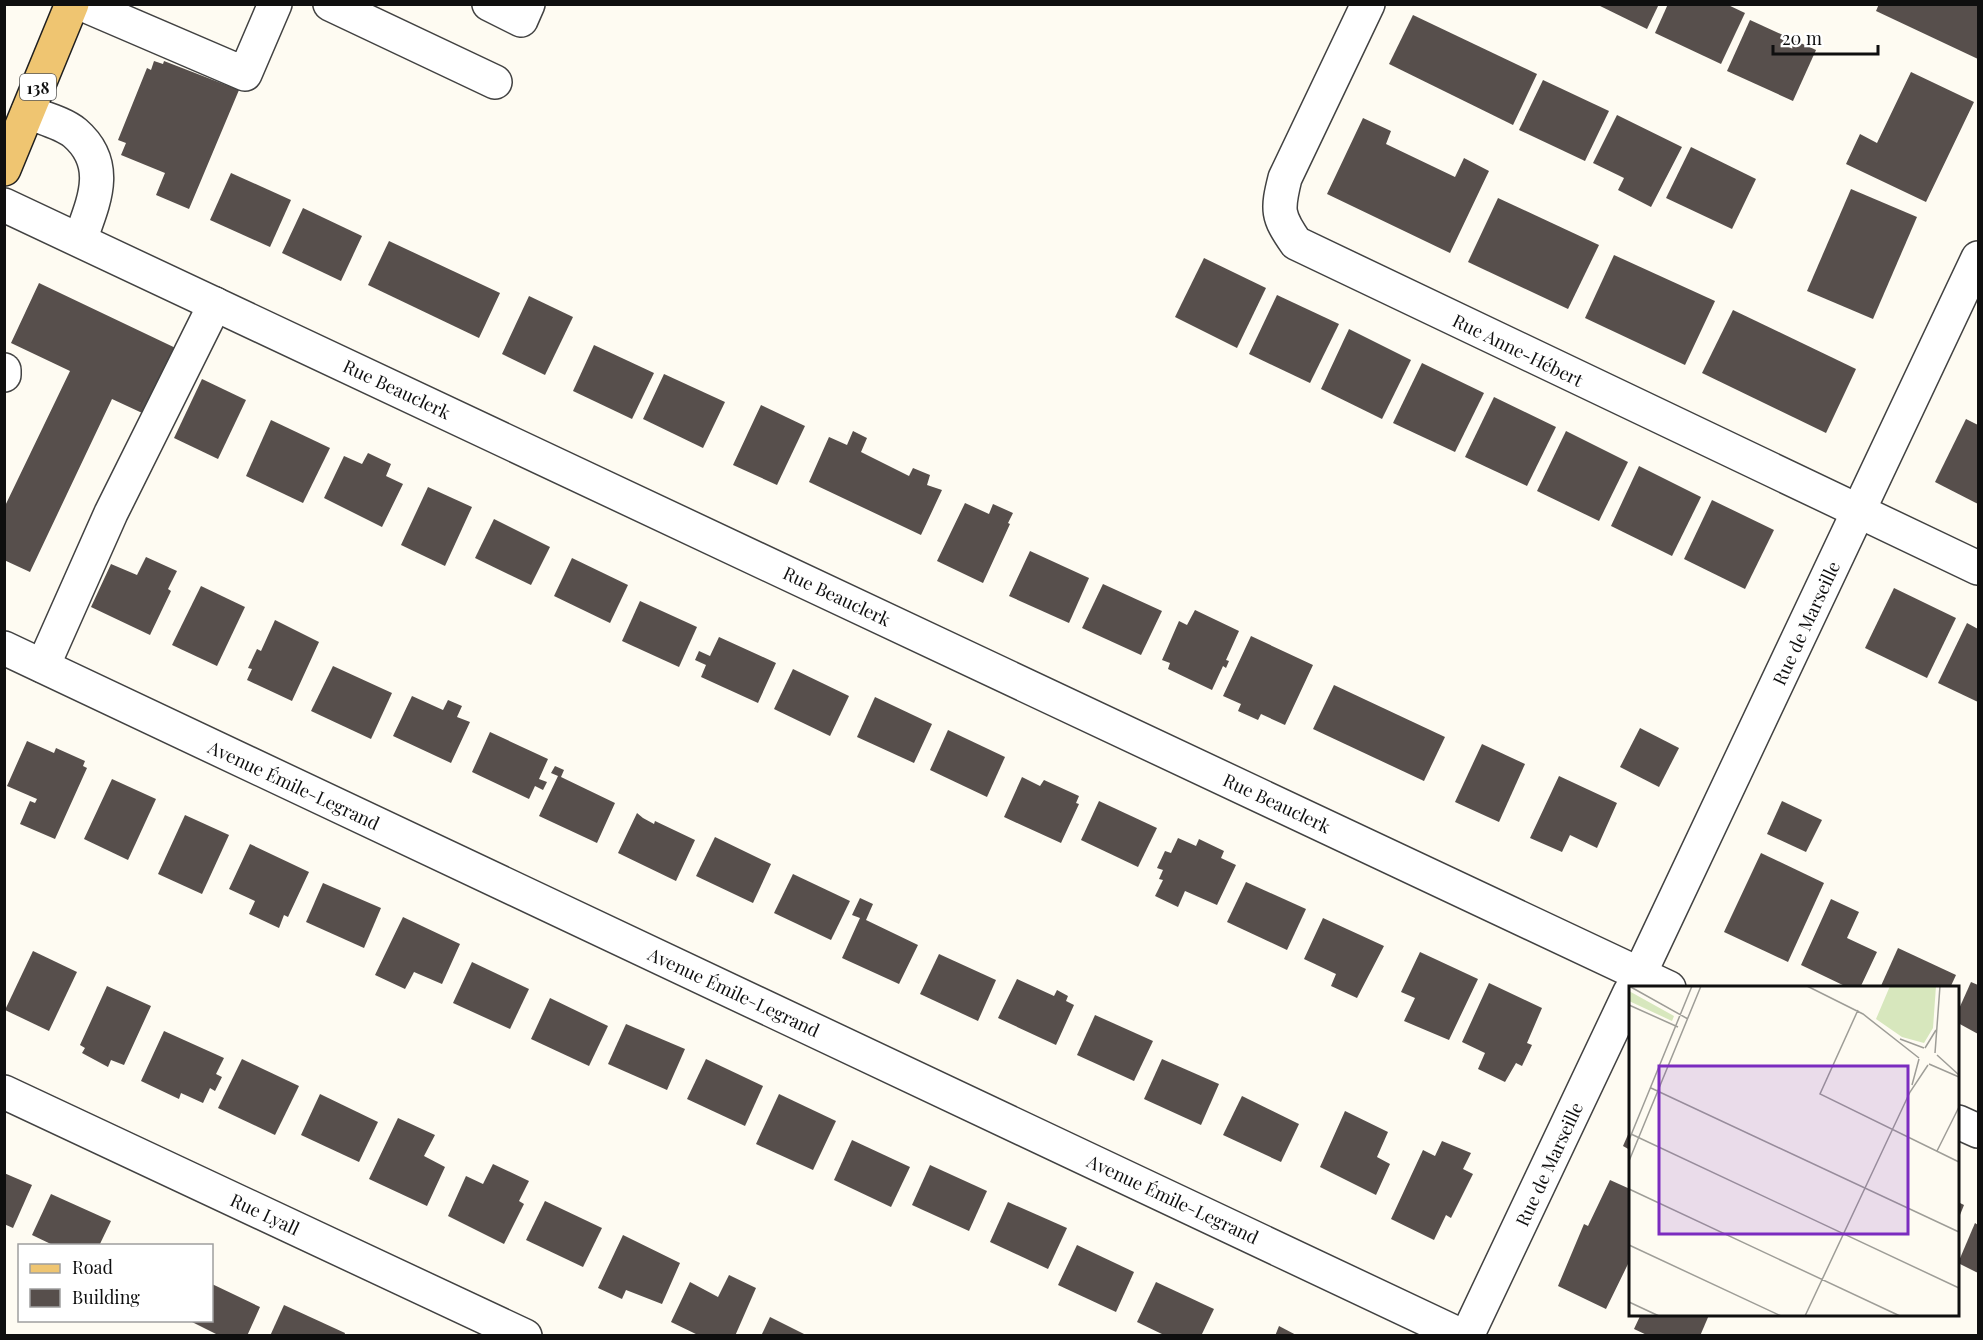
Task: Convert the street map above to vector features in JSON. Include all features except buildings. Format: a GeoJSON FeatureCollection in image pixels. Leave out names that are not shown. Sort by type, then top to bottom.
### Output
{"type":"FeatureCollection","features":[{"type":"Feature","properties":{"kind":"main road","name":"138"},"geometry":{"type":"LineString","coordinates":[[4,169],[72,4]]}},
{"type":"Feature","properties":{"kind":"street"},"geometry":{"type":"LineString","coordinates":[[82,4],[245,74],[275,4]]}},
{"type":"Feature","properties":{"kind":"street"},"geometry":{"type":"LineString","coordinates":[[330,4],[495,82]]}},
{"type":"Feature","properties":{"kind":"street"},"geometry":{"type":"LineString","coordinates":[[489,4],[521,20],[528,4]]}},
{"type":"Feature","properties":{"kind":"street","name":"Rue Anne-Hébert"},"geometry":{"type":"LineString","coordinates":[[1368,4],[1285,178],[1279,201],[1281,222],[1296,243],[1858,513],[1978,568]]}},
{"type":"Feature","properties":{"kind":"street"},"geometry":{"type":"LineString","coordinates":[[28,112],[74,132],[88,149],[98,189],[80,240]]}},
{"type":"Feature","properties":{"kind":"street","name":"Rue Beauclerk"},"geometry":{"type":"LineString","coordinates":[[4,205],[1634,985],[1652,986]]}},
{"type":"Feature","properties":{"kind":"street","name":"Rue de Marseille"},"geometry":{"type":"LineString","coordinates":[[1634,985],[1978,258]]}},
{"type":"Feature","properties":{"kind":"street"},"geometry":{"type":"LineString","coordinates":[[43,666],[111,513],[215,304]]}},
{"type":"Feature","properties":{"kind":"street"},"geometry":{"type":"LineString","coordinates":[[4,370],[7,371],[4,375]]}},
{"type":"Feature","properties":{"kind":"street","name":"Avenue Émile-Legrand"},"geometry":{"type":"LineString","coordinates":[[4,648],[1462,1335]]}},
{"type":"Feature","properties":{"kind":"street","name":"Rue de Marseille"},"geometry":{"type":"LineString","coordinates":[[1467,1335],[1629,995]]}},
{"type":"Feature","properties":{"kind":"street","name":"Rue Lyall"},"geometry":{"type":"LineString","coordinates":[[4,1092],[525,1335]]}},
{"type":"Feature","properties":{"kind":"street"},"geometry":{"type":"LineString","coordinates":[[1959,1122],[1978,1131]]}}]}
